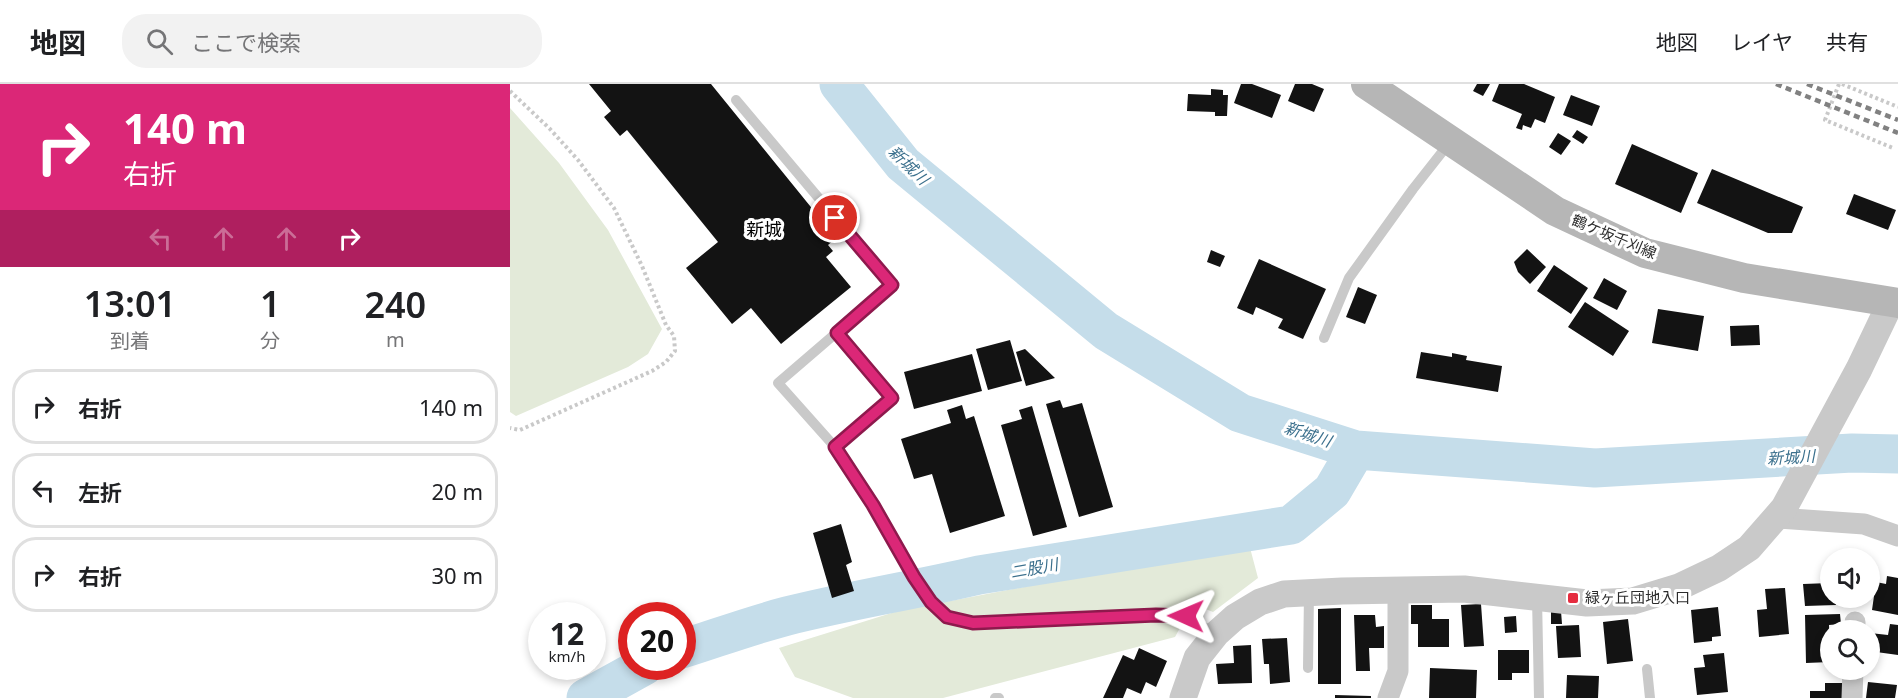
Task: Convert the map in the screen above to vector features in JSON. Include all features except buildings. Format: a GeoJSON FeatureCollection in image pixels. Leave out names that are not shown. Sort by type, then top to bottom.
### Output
{"type":"FeatureCollection","features":[{"type":"Feature","properties":{"kind":"main road","name":"鶴ケ坂千刈線"},"geometry":{"type":"LineString","coordinates":[[1366,84],[1444,150],[1555,211],[1645,253],[1744,278],[1894,303]]}},
{"type":"Feature","properties":{"kind":"street"},"geometry":{"type":"LineString","coordinates":[[1184,698],[1197,658],[1216,634],[1235,617],[1260,602],[1284,594],[1464,589],[1587,603],[1634,601],[1679,587],[1719,568],[1749,548],[1780,513],[1894,303]]}},
{"type":"Feature","properties":{"kind":"street"},"geometry":{"type":"LineString","coordinates":[[1780,513],[1864,524],[1898,536]]}},
{"type":"Feature","properties":{"kind":"street"},"geometry":{"type":"LineString","coordinates":[[1388,698],[1398,671],[1398,590]]}},
{"type":"Feature","properties":{"kind":"street"},"geometry":{"type":"LineString","coordinates":[[1852,698],[1853,680]]}},
{"type":"Feature","properties":{"kind":"lane"},"geometry":{"type":"LineString","coordinates":[[736,100],[892,285],[778,383],[835,447],[931,602],[947,617],[973,623],[1156,615],[1186,616],[1216,634]]}},
{"type":"Feature","properties":{"kind":"lane"},"geometry":{"type":"LineString","coordinates":[[1324,338],[1349,278],[1444,150]]}},
{"type":"Feature","properties":{"kind":"lane"},"geometry":{"type":"LineString","coordinates":[[835,447],[892,398],[837,333]]}},
{"type":"Feature","properties":{"kind":"lane"},"geometry":{"type":"LineString","coordinates":[[1308,668],[1309,593]]}},
{"type":"Feature","properties":{"kind":"lane"},"geometry":{"type":"LineString","coordinates":[[1537,596],[1539,698]]}},
{"type":"Feature","properties":{"kind":"lane"},"geometry":{"type":"LineString","coordinates":[[1647,669],[1650,698]]}},
{"type":"Feature","properties":{"kind":"path"},"geometry":{"type":"LineString","coordinates":[[1893,148],[1825,120],[1840,84],[1898,107]]}},
{"type":"Feature","properties":{"kind":"path"},"geometry":{"type":"LineString","coordinates":[[510,91],[550,129],[578,160],[614,208],[642,266],[666,325],[674,336],[675,351],[666,362],[652,371],[520,430],[510,428]]}},
{"type":"Feature","properties":{"kind":"green space"},"geometry":{"type":"Polygon","coordinates":[[[510,108],[559,163],[608,230],[662,329],[648,354],[628,367],[516,416],[510,412],[510,108]]]}},
{"type":"Feature","properties":{"kind":"green space"},"geometry":{"type":"Polygon","coordinates":[[[1249,544],[1258,578],[1213,612],[1193,604],[1175,637],[943,698],[853,698],[795,677],[779,648],[898,611],[1249,544]]]}},
{"type":"Feature","properties":{"kind":"waterway","name":"新城川"},"geometry":{"type":"LineString","coordinates":[[839,84],[903,164],[1106,331],[1240,413],[1356,450],[1595,468],[1852,453],[1898,454]]}},
{"type":"Feature","properties":{"kind":"waterway","name":"二股川"},"geometry":{"type":"LineString","coordinates":[[696,644],[787,616],[979,575],[1291,525],[1332,491],[1356,450]]}},
{"type":"Feature","properties":{"kind":"waterway","name":"二股川"},"geometry":{"type":"LineString","coordinates":[[586,698],[619,680]]}},
{"type":"Feature","properties":{"kind":"railway"},"geometry":{"type":"LineString","coordinates":[[1776,84],[1898,133]]}},
{"type":"Feature","properties":{"kind":"railway"},"geometry":{"type":"LineString","coordinates":[[1807,84],[1898,120]]}},
{"type":"Feature","properties":{"kind":"place","name":"緑ヶ丘団地入口"},"geometry":{"type":"Point","coordinates":[1573,598]}},
{"type":"Feature","properties":{"kind":"district","name":"新城"},"geometry":{"type":"Point","coordinates":[764,230]}},
{"type":"Feature","properties":{"kind":"route"},"geometry":{"type":"LineString","coordinates":[[835,218],[892,285],[837,333],[892,398],[835,447],[931,602],[947,617],[973,623],[1156,615],[1186,616]]}}]}
